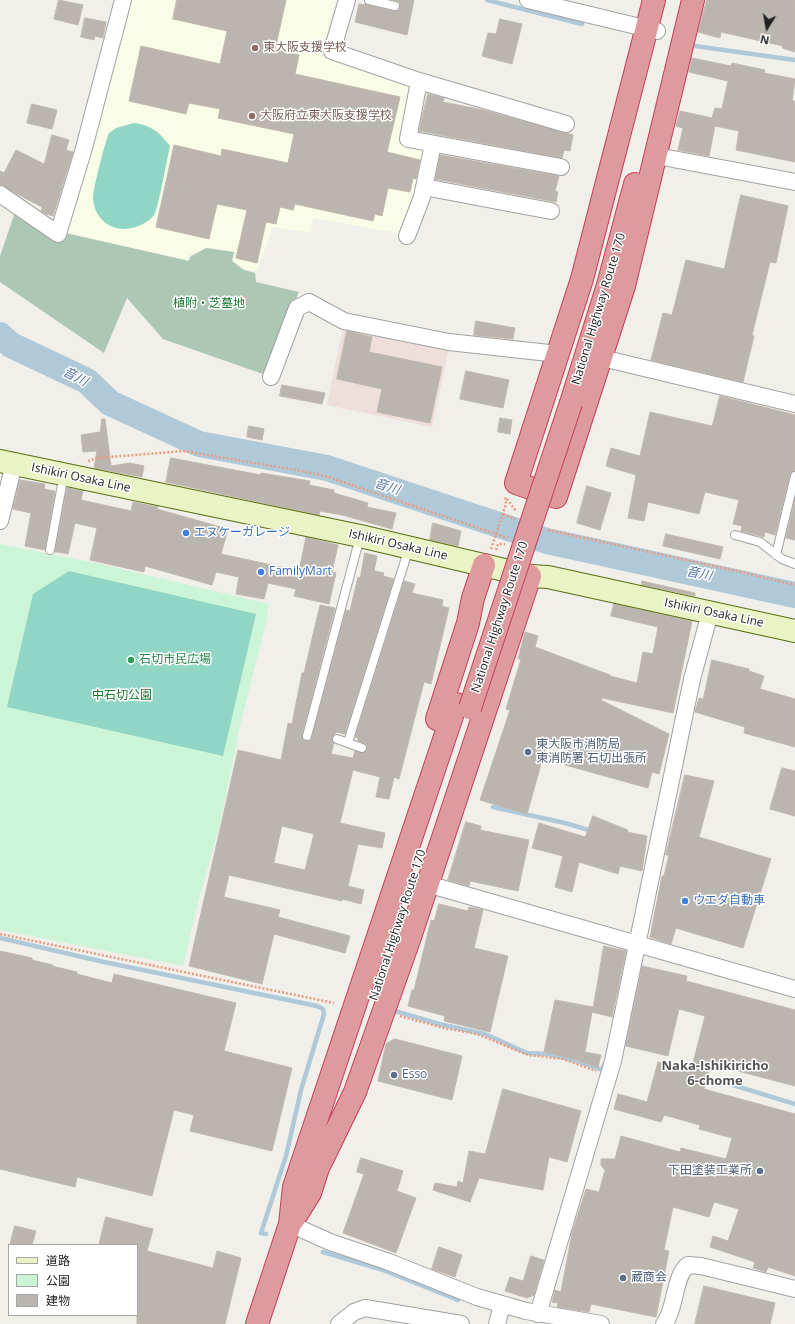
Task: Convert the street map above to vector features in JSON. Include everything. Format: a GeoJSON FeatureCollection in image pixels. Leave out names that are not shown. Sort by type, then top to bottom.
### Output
{"type":"FeatureCollection","features":[{"type":"Feature","properties":{"kind":"highway"},"geometry":{"type":"LineString","coordinates":[[654,0],[652,29],[589,254],[558,354],[510,489],[556,497],[602,358],[637,239],[657,156],[661,131],[693,0]]}},
{"type":"Feature","properties":{"kind":"highway","name":"National Highway Route 170"},"geometry":{"type":"LineString","coordinates":[[564,401],[599,260],[652,29],[665,0]]}},
{"type":"Feature","properties":{"kind":"highway","name":"National Highway Route 170"},"geometry":{"type":"LineString","coordinates":[[257,1324],[290,1224],[294,1188],[462,706],[564,401],[618,247],[680,0]]}},
{"type":"Feature","properties":{"kind":"highway"},"geometry":{"type":"LineString","coordinates":[[311,1138],[315,1098],[324,1066],[468,622],[473,598],[488,556]]}},
{"type":"Feature","properties":{"kind":"highway"},"geometry":{"type":"LineString","coordinates":[[320,1164],[355,1092],[427,884],[530,576]]}},
{"type":"Feature","properties":{"kind":"highway","name":"National Highway Route 170"},"geometry":{"type":"LineString","coordinates":[[290,1224],[310,1193],[320,1164],[462,706]]}},
{"type":"Feature","properties":{"kind":"main road","name":"Ishikiri Osaka Line"},"geometry":{"type":"LineString","coordinates":[[7,463],[409,546],[488,556],[530,576],[548,577],[795,631]]}},
{"type":"Feature","properties":{"kind":"street"},"geometry":{"type":"LineString","coordinates":[[0,194],[58,234],[84,148],[123,0]]}},
{"type":"Feature","properties":{"kind":"street"},"geometry":{"type":"LineString","coordinates":[[347,0],[332,52],[419,81],[566,124]]}},
{"type":"Feature","properties":{"kind":"street"},"geometry":{"type":"LineString","coordinates":[[528,0],[551,3],[652,29]]}},
{"type":"Feature","properties":{"kind":"street"},"geometry":{"type":"LineString","coordinates":[[419,81],[408,139],[561,167]]}},
{"type":"Feature","properties":{"kind":"street"},"geometry":{"type":"LineString","coordinates":[[407,236],[422,197],[433,144]]}},
{"type":"Feature","properties":{"kind":"street"},"geometry":{"type":"LineString","coordinates":[[657,156],[795,182]]}},
{"type":"Feature","properties":{"kind":"street"},"geometry":{"type":"LineString","coordinates":[[424,187],[552,211]]}},
{"type":"Feature","properties":{"kind":"street"},"geometry":{"type":"LineString","coordinates":[[271,377],[297,308],[309,302],[344,321],[449,342],[558,354]]}},
{"type":"Feature","properties":{"kind":"street"},"geometry":{"type":"LineString","coordinates":[[602,358],[795,404]]}},
{"type":"Feature","properties":{"kind":"street"},"geometry":{"type":"LineString","coordinates":[[0,521],[7,463]]}},
{"type":"Feature","properties":{"kind":"street"},"geometry":{"type":"LineString","coordinates":[[538,1314],[609,1075],[692,679],[710,612]]}},
{"type":"Feature","properties":{"kind":"street"},"geometry":{"type":"LineString","coordinates":[[427,884],[795,989]]}},
{"type":"Feature","properties":{"kind":"street"},"geometry":{"type":"LineString","coordinates":[[290,1224],[330,1242],[389,1262],[477,1297],[538,1314],[601,1324]]}},
{"type":"Feature","properties":{"kind":"street"},"geometry":{"type":"LineString","coordinates":[[664,1324],[670,1315],[683,1271],[688,1265],[701,1266],[795,1289]]}},
{"type":"Feature","properties":{"kind":"street"},"geometry":{"type":"LineString","coordinates":[[496,1324],[502,1305]]}},
{"type":"Feature","properties":{"kind":"street"},"geometry":{"type":"LineString","coordinates":[[340,1324],[354,1312],[361,1309],[370,1308],[461,1324]]}},
{"type":"Feature","properties":{"kind":"lane"},"geometry":{"type":"LineString","coordinates":[[369,0],[395,6]]}},
{"type":"Feature","properties":{"kind":"lane"},"geometry":{"type":"LineString","coordinates":[[50,550],[64,474]]}},
{"type":"Feature","properties":{"kind":"lane"},"geometry":{"type":"LineString","coordinates":[[776,555],[795,476]]}},
{"type":"Feature","properties":{"kind":"lane"},"geometry":{"type":"LineString","coordinates":[[735,535],[760,542],[776,555],[795,564]]}},
{"type":"Feature","properties":{"kind":"lane"},"geometry":{"type":"LineString","coordinates":[[307,736],[360,536]]}},
{"type":"Feature","properties":{"kind":"lane"},"geometry":{"type":"LineString","coordinates":[[348,742],[409,546]]}},
{"type":"Feature","properties":{"kind":"lane"},"geometry":{"type":"LineString","coordinates":[[337,739],[362,748]]}},
{"type":"Feature","properties":{"kind":"path"},"geometry":{"type":"LineString","coordinates":[[85,462],[97,458],[184,451],[302,470],[328,477],[496,532],[512,540]]}},
{"type":"Feature","properties":{"kind":"path"},"geometry":{"type":"LineString","coordinates":[[510,489],[519,515]]}},
{"type":"Feature","properties":{"kind":"path"},"geometry":{"type":"LineString","coordinates":[[488,556],[506,504]]}},
{"type":"Feature","properties":{"kind":"path"},"geometry":{"type":"LineString","coordinates":[[546,530],[734,570],[795,586]]}},
{"type":"Feature","properties":{"kind":"path"},"geometry":{"type":"LineString","coordinates":[[0,934],[334,1002]]}},
{"type":"Feature","properties":{"kind":"path"},"geometry":{"type":"LineString","coordinates":[[397,1015],[438,1027],[477,1034],[528,1055],[563,1059],[609,1075]]}},
{"type":"Feature","properties":{"kind":"shaded area","name":"大阪府立東大阪支援学校"},"geometry":{"type":"Polygon","coordinates":[[[128,0],[336,0],[320,56],[407,81],[413,88],[401,144],[420,149],[425,154],[415,198],[402,234],[313,218],[311,233],[273,227],[257,271],[245,269],[233,261],[236,252],[207,247],[188,256],[188,260],[65,232],[128,0]]]}},
{"type":"Feature","properties":{"kind":"shaded area"},"geometry":{"type":"Polygon","coordinates":[[[343,327],[449,349],[432,427],[327,405],[343,327]]]}},
{"type":"Feature","properties":{"kind":"green space"},"geometry":{"type":"Polygon","coordinates":[[[134,123],[150,127],[170,146],[154,215],[148,221],[137,227],[125,229],[113,227],[107,224],[99,216],[93,198],[109,133],[116,128],[134,123]]]}},
{"type":"Feature","properties":{"kind":"green space","name":"植附・芝墓地"},"geometry":{"type":"Polygon","coordinates":[[[15,212],[65,233],[189,261],[190,257],[206,248],[234,252],[232,261],[244,270],[255,273],[256,282],[299,292],[263,374],[163,339],[127,298],[104,353],[0,282],[0,256],[15,212]]]}},
{"type":"Feature","properties":{"kind":"green space","name":"中石切公園"},"geometry":{"type":"Polygon","coordinates":[[[0,544],[100,564],[269,604],[264,631],[240,725],[220,824],[196,910],[183,966],[0,930],[0,544]]]}},
{"type":"Feature","properties":{"kind":"green space","name":"石切市民広場"},"geometry":{"type":"Polygon","coordinates":[[[69,571],[256,614],[223,756],[7,707],[33,594],[69,571]]]}},
{"type":"Feature","properties":{"kind":"building"},"geometry":{"type":"Polygon","coordinates":[[[59,0],[83,5],[78,25],[54,19],[59,0]]]}},
{"type":"Feature","properties":{"kind":"building"},"geometry":{"type":"Polygon","coordinates":[[[177,0],[286,0],[275,50],[299,55],[295,74],[400,97],[387,152],[420,160],[416,179],[413,178],[410,192],[388,188],[382,216],[375,214],[373,221],[295,204],[293,210],[280,207],[276,224],[266,222],[257,263],[236,258],[247,210],[217,204],[209,239],[156,227],[174,145],[221,156],[222,149],[288,163],[294,134],[218,118],[220,109],[189,103],[186,114],[129,101],[141,46],[220,64],[227,31],[173,19],[177,0]]]}},
{"type":"Feature","properties":{"kind":"building"},"geometry":{"type":"Polygon","coordinates":[[[393,0],[414,0],[407,35],[355,22],[359,4],[365,5],[365,3],[396,11],[399,9],[400,5],[398,2],[393,0]]]}},
{"type":"Feature","properties":{"kind":"building"},"geometry":{"type":"Polygon","coordinates":[[[707,0],[795,0],[795,52],[782,48],[783,46],[721,32],[720,38],[698,32],[707,0]]]}},
{"type":"Feature","properties":{"kind":"building"},"geometry":{"type":"Polygon","coordinates":[[[85,18],[106,22],[103,38],[95,36],[94,40],[81,37],[85,18]]]}},
{"type":"Feature","properties":{"kind":"building"},"geometry":{"type":"Polygon","coordinates":[[[500,19],[522,24],[512,64],[482,56],[488,33],[496,34],[500,19]]]}},
{"type":"Feature","properties":{"kind":"building"},"geometry":{"type":"Polygon","coordinates":[[[692,58],[731,66],[732,63],[765,70],[764,73],[795,79],[792,101],[795,101],[795,162],[736,150],[739,131],[715,126],[709,156],[678,150],[683,128],[676,126],[680,111],[712,118],[715,108],[722,109],[728,81],[689,72],[692,58]]]}},
{"type":"Feature","properties":{"kind":"building"},"geometry":{"type":"Polygon","coordinates":[[[428,94],[444,98],[443,102],[483,110],[573,135],[570,151],[564,150],[562,158],[419,131],[428,94]]]}},
{"type":"Feature","properties":{"kind":"building"},"geometry":{"type":"Polygon","coordinates":[[[32,104],[57,110],[52,129],[27,123],[32,104]]]}},
{"type":"Feature","properties":{"kind":"building"},"geometry":{"type":"Polygon","coordinates":[[[52,135],[69,140],[66,150],[73,152],[53,216],[41,211],[42,207],[0,185],[0,171],[4,173],[16,150],[44,164],[52,135]]]}},
{"type":"Feature","properties":{"kind":"building"},"geometry":{"type":"Polygon","coordinates":[[[440,155],[559,176],[555,191],[558,192],[556,202],[435,179],[440,155]]]}},
{"type":"Feature","properties":{"kind":"building"},"geometry":{"type":"Polygon","coordinates":[[[741,195],[788,206],[776,263],[770,262],[752,335],[754,336],[743,382],[651,360],[663,313],[672,315],[686,260],[724,269],[741,195]]]}},
{"type":"Feature","properties":{"kind":"building"},"geometry":{"type":"Polygon","coordinates":[[[476,321],[515,328],[513,339],[474,335],[476,321]]]}},
{"type":"Feature","properties":{"kind":"building"},"geometry":{"type":"Polygon","coordinates":[[[347,331],[372,337],[369,352],[442,367],[430,423],[377,412],[382,389],[337,379],[347,331]]]}},
{"type":"Feature","properties":{"kind":"building"},"geometry":{"type":"Polygon","coordinates":[[[466,371],[509,380],[503,408],[460,399],[466,371]]]}},
{"type":"Feature","properties":{"kind":"building"},"geometry":{"type":"Polygon","coordinates":[[[282,385],[325,393],[322,404],[280,396],[282,385]]]}},
{"type":"Feature","properties":{"kind":"building"},"geometry":{"type":"Polygon","coordinates":[[[720,396],[795,415],[795,471],[790,475],[775,535],[765,532],[764,537],[741,531],[742,526],[733,524],[739,500],[705,492],[699,514],[648,502],[644,521],[628,518],[636,475],[606,466],[611,448],[640,456],[650,412],[712,426],[720,396]]]}},
{"type":"Feature","properties":{"kind":"building"},"geometry":{"type":"Polygon","coordinates":[[[500,418],[512,420],[510,434],[498,432],[500,418]]]}},
{"type":"Feature","properties":{"kind":"building"},"geometry":{"type":"Polygon","coordinates":[[[102,419],[105,419],[111,466],[130,463],[144,466],[142,477],[94,468],[97,451],[83,452],[81,435],[100,432],[102,419]]]}},
{"type":"Feature","properties":{"kind":"building"},"geometry":{"type":"Polygon","coordinates":[[[249,426],[264,429],[262,440],[247,437],[249,426]]]}},
{"type":"Feature","properties":{"kind":"building"},"geometry":{"type":"Polygon","coordinates":[[[171,458],[261,475],[261,473],[310,481],[309,485],[334,490],[334,493],[368,503],[367,507],[396,513],[392,529],[342,515],[320,511],[319,515],[166,482],[171,458]]]}},
{"type":"Feature","properties":{"kind":"building"},"geometry":{"type":"Polygon","coordinates":[[[20,480],[45,484],[44,489],[55,491],[45,550],[25,546],[31,513],[13,509],[20,480]]]}},
{"type":"Feature","properties":{"kind":"building"},"geometry":{"type":"Polygon","coordinates":[[[587,486],[611,493],[600,530],[577,523],[587,486]]]}},
{"type":"Feature","properties":{"kind":"building"},"geometry":{"type":"Polygon","coordinates":[[[67,488],[83,491],[81,500],[131,511],[133,502],[158,507],[157,509],[228,529],[221,554],[299,571],[306,537],[338,545],[332,572],[336,573],[329,604],[294,596],[296,589],[268,583],[264,599],[236,594],[239,577],[216,572],[212,585],[145,566],[144,572],[90,560],[97,528],[75,523],[68,554],[55,552],[67,488]]]}},
{"type":"Feature","properties":{"kind":"building"},"geometry":{"type":"Polygon","coordinates":[[[795,500],[795,540],[786,538],[795,500]]]}},
{"type":"Feature","properties":{"kind":"building"},"geometry":{"type":"Polygon","coordinates":[[[433,523],[461,531],[458,546],[430,540],[433,523]]]}},
{"type":"Feature","properties":{"kind":"building"},"geometry":{"type":"Polygon","coordinates":[[[666,534],[723,547],[720,559],[663,546],[666,534]]]}},
{"type":"Feature","properties":{"kind":"building"},"geometry":{"type":"Polygon","coordinates":[[[365,553],[377,556],[374,571],[384,573],[383,576],[394,579],[345,734],[337,732],[332,737],[334,743],[331,754],[353,758],[355,751],[363,753],[367,750],[366,744],[358,741],[358,738],[355,737],[404,581],[415,584],[412,593],[443,600],[442,606],[449,608],[431,684],[424,682],[399,779],[394,777],[389,799],[376,797],[380,777],[353,770],[340,823],[385,833],[382,848],[358,844],[348,886],[364,890],[361,904],[229,875],[224,897],[280,910],[278,917],[350,936],[345,953],[274,934],[262,984],[189,966],[238,750],[281,760],[288,723],[292,724],[302,673],[304,673],[320,605],[335,608],[302,735],[305,741],[311,740],[346,610],[350,611],[358,577],[360,578],[365,553]],[[282,826],[274,863],[305,870],[314,834],[282,826]]]}},
{"type":"Feature","properties":{"kind":"building"},"geometry":{"type":"Polygon","coordinates":[[[642,581],[695,593],[695,596],[642,585],[642,581]]]}},
{"type":"Feature","properties":{"kind":"building"},"geometry":{"type":"Polygon","coordinates":[[[614,604],[692,621],[673,713],[602,698],[601,700],[669,734],[659,774],[652,772],[648,788],[565,765],[569,749],[547,743],[527,814],[480,800],[510,710],[506,709],[521,659],[518,659],[525,632],[538,636],[535,647],[610,676],[637,683],[643,652],[653,654],[658,627],[611,616],[614,604]]]}},
{"type":"Feature","properties":{"kind":"building"},"geometry":{"type":"Polygon","coordinates":[[[712,660],[749,669],[749,671],[764,676],[760,689],[795,699],[795,747],[744,733],[745,727],[695,712],[699,698],[703,699],[712,660]]]}},
{"type":"Feature","properties":{"kind":"building"},"geometry":{"type":"Polygon","coordinates":[[[782,768],[795,771],[795,816],[770,809],[782,768]]]}},
{"type":"Feature","properties":{"kind":"building"},"geometry":{"type":"Polygon","coordinates":[[[685,775],[714,781],[699,837],[771,859],[743,948],[676,928],[671,944],[650,937],[662,876],[664,876],[669,855],[666,855],[685,775]]]}},
{"type":"Feature","properties":{"kind":"building"},"geometry":{"type":"Polygon","coordinates":[[[593,816],[628,830],[627,832],[647,836],[642,871],[620,866],[618,874],[579,862],[572,892],[555,887],[563,856],[532,848],[539,823],[585,837],[593,816]]]}},
{"type":"Feature","properties":{"kind":"building"},"geometry":{"type":"Polygon","coordinates":[[[466,822],[481,826],[480,830],[529,840],[518,891],[470,881],[469,886],[448,880],[466,822]]]}},
{"type":"Feature","properties":{"kind":"building"},"geometry":{"type":"Polygon","coordinates":[[[439,904],[468,911],[469,907],[483,910],[474,948],[508,956],[490,1032],[444,1021],[445,1016],[408,1006],[412,990],[414,990],[431,920],[434,921],[439,904]]]}},
{"type":"Feature","properties":{"kind":"building"},"geometry":{"type":"Polygon","coordinates":[[[604,946],[626,951],[612,1017],[592,1012],[585,1052],[601,1055],[598,1068],[578,1060],[544,1052],[555,1000],[593,1007],[604,946]]]}},
{"type":"Feature","properties":{"kind":"building"},"geometry":{"type":"Polygon","coordinates":[[[0,951],[32,958],[32,960],[112,983],[114,974],[236,1003],[224,1051],[292,1068],[272,1151],[190,1131],[194,1115],[174,1110],[152,1196],[77,1177],[75,1187],[0,1169],[0,951]]]}},
{"type":"Feature","properties":{"kind":"building"},"geometry":{"type":"Polygon","coordinates":[[[642,966],[687,976],[686,981],[795,1010],[795,1086],[711,1064],[704,1089],[795,1114],[795,1276],[768,1267],[766,1272],[753,1268],[755,1262],[710,1247],[713,1236],[728,1241],[739,1209],[714,1202],[709,1217],[673,1207],[664,1250],[669,1251],[656,1317],[591,1304],[589,1312],[557,1307],[558,1303],[552,1302],[555,1290],[561,1292],[572,1233],[586,1189],[599,1192],[605,1170],[601,1165],[601,1159],[615,1159],[621,1136],[680,1152],[681,1148],[726,1159],[732,1138],[699,1129],[700,1125],[664,1115],[661,1122],[614,1109],[618,1094],[647,1102],[658,1062],[691,1071],[705,1016],[679,1009],[668,1056],[626,1046],[642,966]]]}},
{"type":"Feature","properties":{"kind":"building"},"geometry":{"type":"Polygon","coordinates":[[[395,1039],[462,1056],[452,1100],[378,1081],[386,1044],[395,1039]]]}},
{"type":"Feature","properties":{"kind":"building"},"geometry":{"type":"Polygon","coordinates":[[[503,1089],[581,1111],[567,1162],[549,1157],[543,1190],[479,1178],[470,1202],[433,1190],[435,1183],[457,1187],[458,1181],[463,1183],[469,1151],[485,1154],[503,1089]]]}},
{"type":"Feature","properties":{"kind":"building"},"geometry":{"type":"Polygon","coordinates":[[[361,1158],[403,1171],[397,1191],[416,1198],[396,1253],[343,1233],[364,1174],[357,1172],[361,1158]]]}},
{"type":"Feature","properties":{"kind":"building"},"geometry":{"type":"Polygon","coordinates":[[[106,1217],[153,1229],[147,1251],[213,1268],[217,1251],[241,1258],[225,1324],[137,1324],[138,1244],[99,1244],[106,1217]]]}},
{"type":"Feature","properties":{"kind":"building"},"geometry":{"type":"Polygon","coordinates":[[[15,1226],[36,1231],[32,1244],[10,1244],[15,1226]]]}},
{"type":"Feature","properties":{"kind":"building"},"geometry":{"type":"Polygon","coordinates":[[[439,1247],[462,1255],[455,1277],[432,1269],[439,1247]]]}},
{"type":"Feature","properties":{"kind":"building"},"geometry":{"type":"Polygon","coordinates":[[[531,1256],[544,1260],[534,1295],[527,1298],[505,1291],[510,1277],[523,1281],[531,1256]]]}},
{"type":"Feature","properties":{"kind":"building"},"geometry":{"type":"Polygon","coordinates":[[[704,1286],[775,1303],[770,1324],[695,1324],[704,1286]]]}},
{"type":"Feature","properties":{"kind":"waterway"},"geometry":{"type":"LineString","coordinates":[[487,0],[582,24]]}},
{"type":"Feature","properties":{"kind":"waterway"},"geometry":{"type":"LineString","coordinates":[[695,46],[795,60]]}},
{"type":"Feature","properties":{"kind":"waterway","name":"音川"},"geometry":{"type":"LineString","coordinates":[[0,335],[11,345],[87,381],[110,403],[199,444],[327,468],[547,541],[795,595]]}},
{"type":"Feature","properties":{"kind":"waterway"},"geometry":{"type":"LineString","coordinates":[[493,807],[565,823],[592,831]]}},
{"type":"Feature","properties":{"kind":"waterway"},"geometry":{"type":"LineString","coordinates":[[0,938],[104,962],[317,1006],[323,1009],[324,1014],[301,1090],[286,1156],[261,1233],[266,1234]]}},
{"type":"Feature","properties":{"kind":"waterway"},"geometry":{"type":"LineString","coordinates":[[395,1011],[439,1024],[485,1034],[527,1053],[548,1054],[574,1060],[602,1070],[604,1065]]}},
{"type":"Feature","properties":{"kind":"waterway"},"geometry":{"type":"LineString","coordinates":[[720,1081],[795,1104]]}},
{"type":"Feature","properties":{"kind":"waterway"},"geometry":{"type":"LineString","coordinates":[[323,1252],[383,1270],[458,1300]]}},
{"type":"Feature","properties":{"kind":"place","name":"東大阪支援学校"},"geometry":{"type":"Point","coordinates":[255,48]}},
{"type":"Feature","properties":{"kind":"place","name":"大阪府立東大阪支援学校"},"geometry":{"type":"Point","coordinates":[252,116]}},
{"type":"Feature","properties":{"kind":"place","name":"エヌケーガレージ"},"geometry":{"type":"Point","coordinates":[186,533]}},
{"type":"Feature","properties":{"kind":"place","name":"FamilyMart"},"geometry":{"type":"Point","coordinates":[261,572]}},
{"type":"Feature","properties":{"kind":"place","name":"石切市民広場"},"geometry":{"type":"Point","coordinates":[131,660]}},
{"type":"Feature","properties":{"kind":"place","name":"東大阪市消防局 東消防署 石切出張所"},"geometry":{"type":"Point","coordinates":[528,752]}},
{"type":"Feature","properties":{"kind":"place","name":"ウエダ自動車"},"geometry":{"type":"Point","coordinates":[685,901]}},
{"type":"Feature","properties":{"kind":"place","name":"Esso"},"geometry":{"type":"Point","coordinates":[394,1075]}},
{"type":"Feature","properties":{"kind":"place","name":"下田塗装工業所"},"geometry":{"type":"Point","coordinates":[760,1171]}},
{"type":"Feature","properties":{"kind":"place","name":"蔵商会"},"geometry":{"type":"Point","coordinates":[623,1278]}},
{"type":"Feature","properties":{"kind":"district","name":"Naka-Ishikiricho 6-chome"},"geometry":{"type":"Point","coordinates":[715,1074]}}]}
